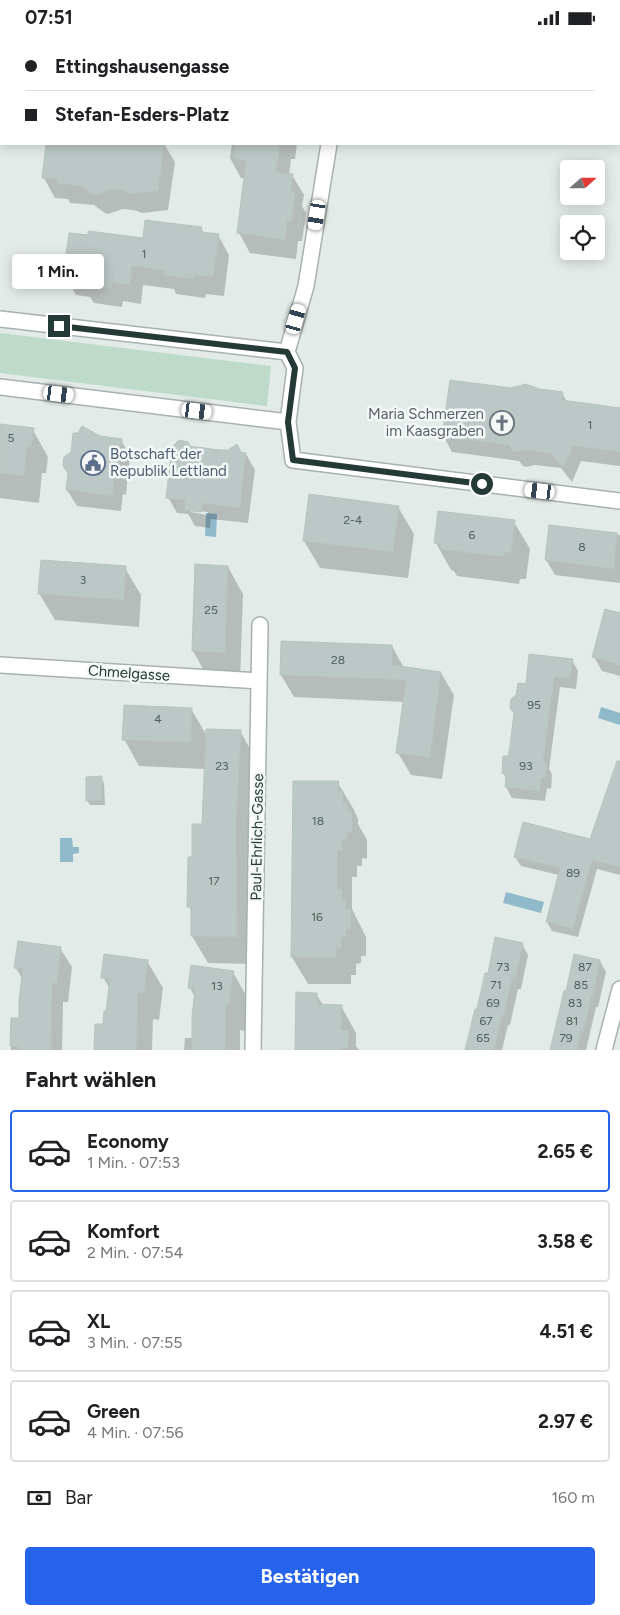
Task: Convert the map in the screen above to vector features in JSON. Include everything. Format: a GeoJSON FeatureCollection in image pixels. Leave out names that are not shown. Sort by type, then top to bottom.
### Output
{"type":"FeatureCollection","features":[{"type":"Feature","properties":{"kind":"street"},"geometry":{"type":"LineString","coordinates":[[329,145],[306,286],[287,352],[295,368],[288,422],[293,460],[620,501]]}},
{"type":"Feature","properties":{"kind":"street"},"geometry":{"type":"LineString","coordinates":[[0,319],[287,352]]}},
{"type":"Feature","properties":{"kind":"street"},"geometry":{"type":"LineString","coordinates":[[0,387],[288,422]]}},
{"type":"Feature","properties":{"kind":"street","name":"Paul-Ehrlich-Gasse"},"geometry":{"type":"LineString","coordinates":[[254,1050],[260,625]]}},
{"type":"Feature","properties":{"kind":"street","name":"Chmelgasse"},"geometry":{"type":"LineString","coordinates":[[0,665],[259,681]]}},
{"type":"Feature","properties":{"kind":"street"},"geometry":{"type":"LineString","coordinates":[[604,1050],[620,989]]}},
{"type":"Feature","properties":{"kind":"green space"},"geometry":{"type":"Polygon","coordinates":[[[0,333],[271,366],[267,406],[0,373],[0,333]]]}},
{"type":"Feature","properties":{"kind":"water"},"geometry":{"type":"Polygon","coordinates":[[[206,513],[217,514],[216,537],[205,536],[206,513]]]}},
{"type":"Feature","properties":{"kind":"water"},"geometry":{"type":"Polygon","coordinates":[[[601,707],[620,713],[620,725],[598,718],[601,707]]]}},
{"type":"Feature","properties":{"kind":"water"},"geometry":{"type":"Polygon","coordinates":[[[60,838],[72,838],[73,847],[79,847],[79,853],[73,854],[73,862],[60,862],[60,838]]]}},
{"type":"Feature","properties":{"kind":"water"},"geometry":{"type":"Polygon","coordinates":[[[506,892],[544,902],[541,913],[503,903],[506,892]]]}},
{"type":"Feature","properties":{"kind":"building"},"geometry":{"type":"Polygon","coordinates":[[[46,145],[164,145],[158,191],[130,194],[122,190],[112,189],[97,195],[92,194],[82,186],[57,183],[58,180],[42,178],[46,145]]]}},
{"type":"Feature","properties":{"kind":"building"},"geometry":{"type":"Polygon","coordinates":[[[236,145],[280,145],[276,172],[293,174],[291,192],[295,192],[292,222],[287,221],[285,240],[237,233],[246,161],[233,159],[236,145]]]}},
{"type":"Feature","properties":{"kind":"building"},"geometry":{"type":"Polygon","coordinates":[[[145,220],[202,227],[201,232],[219,234],[213,277],[195,275],[195,279],[164,275],[164,271],[132,266],[130,285],[112,282],[112,288],[81,284],[82,278],[63,276],[69,233],[88,235],[88,231],[143,238],[145,220]]]}},
{"type":"Feature","properties":{"kind":"building","name":"Maria Schmerzen im Kaasgraben"},"geometry":{"type":"Polygon","coordinates":[[[450,380],[511,388],[526,384],[540,389],[563,392],[562,400],[620,408],[620,452],[573,446],[563,468],[551,453],[526,450],[517,452],[513,451],[509,445],[442,437],[450,380]]]}},
{"type":"Feature","properties":{"kind":"building"},"geometry":{"type":"Polygon","coordinates":[[[0,424],[34,428],[31,447],[27,446],[24,476],[0,473],[0,424]]]}},
{"type":"Feature","properties":{"kind":"building"},"geometry":{"type":"Polygon","coordinates":[[[82,426],[100,436],[122,439],[117,479],[114,479],[112,496],[66,490],[68,473],[63,466],[64,457],[71,452],[73,433],[78,433],[82,426]]]}},
{"type":"Feature","properties":{"kind":"building"},"geometry":{"type":"Polygon","coordinates":[[[179,440],[188,442],[190,446],[219,450],[228,450],[237,444],[241,452],[246,453],[240,508],[203,503],[201,512],[184,510],[185,500],[166,498],[172,447],[179,440]]]}},
{"type":"Feature","properties":{"kind":"building"},"geometry":{"type":"Polygon","coordinates":[[[309,494],[399,506],[393,552],[303,541],[309,494]]]}},
{"type":"Feature","properties":{"kind":"building"},"geometry":{"type":"Polygon","coordinates":[[[438,511],[515,520],[511,553],[505,552],[504,557],[440,549],[441,544],[434,543],[438,511]]]}},
{"type":"Feature","properties":{"kind":"building"},"geometry":{"type":"Polygon","coordinates":[[[549,525],[617,533],[614,569],[545,560],[549,525]]]}},
{"type":"Feature","properties":{"kind":"building"},"geometry":{"type":"Polygon","coordinates":[[[41,560],[126,566],[124,600],[38,594],[41,560]]]}},
{"type":"Feature","properties":{"kind":"building"},"geometry":{"type":"Polygon","coordinates":[[[195,564],[228,566],[225,653],[192,651],[195,564]]]}},
{"type":"Feature","properties":{"kind":"building"},"geometry":{"type":"Polygon","coordinates":[[[605,609],[620,613],[620,665],[592,657],[605,609]]]}},
{"type":"Feature","properties":{"kind":"building"},"geometry":{"type":"Polygon","coordinates":[[[281,641],[392,645],[392,665],[441,672],[430,758],[396,753],[406,680],[280,675],[281,641]]]}},
{"type":"Feature","properties":{"kind":"building"},"geometry":{"type":"Polygon","coordinates":[[[529,654],[573,659],[570,678],[554,677],[543,762],[547,762],[545,778],[541,778],[540,791],[505,787],[506,774],[502,773],[503,756],[508,756],[510,746],[514,713],[510,708],[511,699],[516,695],[518,683],[526,684],[529,654]]]}},
{"type":"Feature","properties":{"kind":"building"},"geometry":{"type":"Polygon","coordinates":[[[124,705],[192,708],[191,742],[122,740],[124,705]]]}},
{"type":"Feature","properties":{"kind":"building"},"geometry":{"type":"Polygon","coordinates":[[[206,729],[241,730],[236,825],[237,937],[191,936],[191,907],[187,907],[188,857],[192,857],[192,824],[202,824],[206,729]]]}},
{"type":"Feature","properties":{"kind":"building"},"geometry":{"type":"Polygon","coordinates":[[[617,761],[620,761],[620,867],[592,860],[573,929],[546,922],[560,868],[514,857],[523,822],[590,839],[617,761]]]}},
{"type":"Feature","properties":{"kind":"building"},"geometry":{"type":"Polygon","coordinates":[[[102,776],[102,800],[86,801],[86,777],[102,776]]]}},
{"type":"Feature","properties":{"kind":"building"},"geometry":{"type":"Polygon","coordinates":[[[293,781],[339,781],[338,791],[343,791],[343,803],[348,803],[347,811],[352,811],[352,832],[347,832],[347,839],[342,839],[342,850],[337,850],[337,889],[342,889],[342,900],[346,900],[346,909],[351,909],[351,929],[346,929],[346,937],[341,937],[341,948],[336,948],[336,958],[291,957],[293,781]]]}},
{"type":"Feature","properties":{"kind":"building"},"geometry":{"type":"Polygon","coordinates":[[[495,937],[523,943],[515,979],[512,979],[494,1050],[465,1050],[485,973],[488,973],[495,937]]]}},
{"type":"Feature","properties":{"kind":"building"},"geometry":{"type":"Polygon","coordinates":[[[18,941],[61,947],[57,983],[52,983],[51,1050],[18,1050],[18,1046],[10,1046],[11,1018],[19,1018],[19,999],[23,969],[14,968],[18,941]]]}},
{"type":"Feature","properties":{"kind":"building"},"geometry":{"type":"Polygon","coordinates":[[[104,954],[148,960],[144,993],[138,993],[136,1050],[94,1050],[95,1024],[103,1024],[110,979],[101,978],[104,954]]]}},
{"type":"Feature","properties":{"kind":"building"},"geometry":{"type":"Polygon","coordinates":[[[574,954],[600,960],[593,997],[591,997],[577,1050],[550,1050],[564,991],[566,991],[574,954]]]}},
{"type":"Feature","properties":{"kind":"building"},"geometry":{"type":"Polygon","coordinates":[[[191,965],[234,971],[229,1004],[226,1004],[225,1050],[192,1050],[192,1017],[195,989],[188,988],[191,965]]]}},
{"type":"Feature","properties":{"kind":"building"},"geometry":{"type":"Polygon","coordinates":[[[296,992],[317,993],[317,1004],[342,1005],[341,1030],[349,1030],[348,1048],[341,1047],[341,1050],[295,1050],[296,992]]]}},
{"type":"Feature","properties":{"kind":"place","name":"Maria Schmerzen im Kaasgraben"},"geometry":{"type":"Point","coordinates":[502,423]}},
{"type":"Feature","properties":{"kind":"place","name":"Botschaft der Republik Lettland"},"geometry":{"type":"Point","coordinates":[93,463]}},
{"type":"Feature","properties":{"kind":"route"},"geometry":{"type":"LineString","coordinates":[[59,326],[287,352],[295,368],[288,422],[293,460],[482,484]]}}]}
